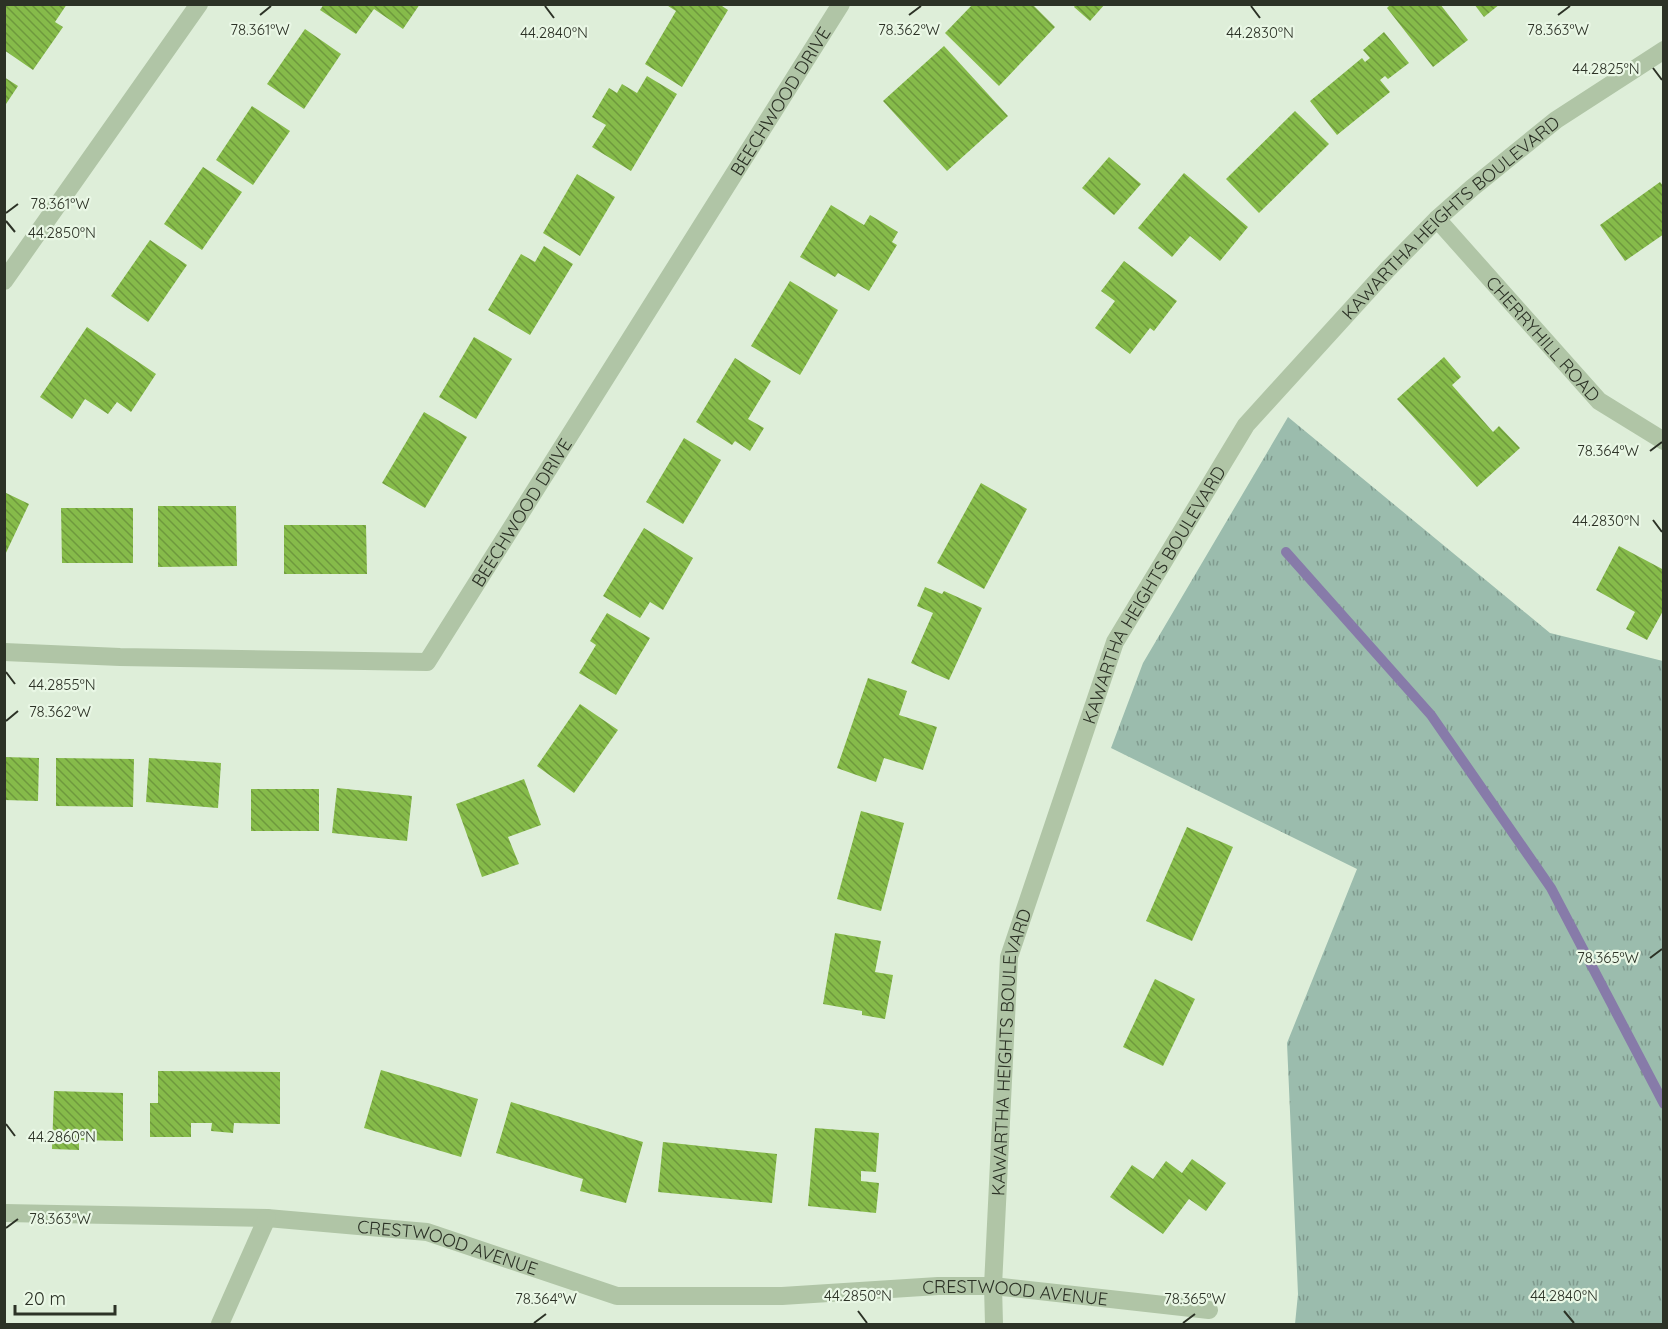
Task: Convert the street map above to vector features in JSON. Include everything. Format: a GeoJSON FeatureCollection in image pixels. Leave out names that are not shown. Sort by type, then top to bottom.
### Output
{"type":"FeatureCollection","features":[{"type":"Feature","properties":{"kind":"street"},"geometry":{"type":"LineString","coordinates":[[4,281],[199,4]]}},
{"type":"Feature","properties":{"kind":"street","name":"BEECHWOOD DRIVE"},"geometry":{"type":"LineString","coordinates":[[4,652],[120,657],[428,662],[841,4]]}},
{"type":"Feature","properties":{"kind":"street","name":"KAWARTHA HEIGHTS BOULEVARD"},"geometry":{"type":"LineString","coordinates":[[994,1324],[993,1286],[1009,957],[1115,642],[1246,425],[1388,269],[1437,219],[1556,120],[1664,50]]}},
{"type":"Feature","properties":{"kind":"street","name":"CHERRYHILL ROAD"},"geometry":{"type":"LineString","coordinates":[[1437,219],[1599,401],[1664,441]]}},
{"type":"Feature","properties":{"kind":"street","name":"CRESTWOOD AVENUE"},"geometry":{"type":"LineString","coordinates":[[4,1213],[267,1218],[427,1232],[617,1296],[782,1296],[938,1286],[993,1286],[1209,1310]]}},
{"type":"Feature","properties":{"kind":"street"},"geometry":{"type":"LineString","coordinates":[[220,1324],[267,1218]]}},
{"type":"Feature","properties":{"kind":"green space"},"geometry":{"type":"Polygon","coordinates":[[[1288,417],[1550,633],[1663,661],[1663,1324],[1295,1324],[1298,1294],[1287,1043],[1357,869],[1111,748],[1143,663],[1288,417]]]}},
{"type":"Feature","properties":{"kind":"building"},"geometry":{"type":"Polygon","coordinates":[[[4,4],[67,4],[55,22],[63,27],[33,70],[4,50],[4,4]]]}},
{"type":"Feature","properties":{"kind":"building"},"geometry":{"type":"Polygon","coordinates":[[[324,4],[420,4],[403,29],[374,9],[356,34],[320,10],[324,4]]]}},
{"type":"Feature","properties":{"kind":"building"},"geometry":{"type":"Polygon","coordinates":[[[665,4],[719,4],[728,10],[682,87],[645,64],[676,11],[665,4]]]}},
{"type":"Feature","properties":{"kind":"building"},"geometry":{"type":"Polygon","coordinates":[[[973,4],[1032,4],[1055,27],[999,86],[945,33],[973,4]]]}},
{"type":"Feature","properties":{"kind":"building"},"geometry":{"type":"Polygon","coordinates":[[[1076,4],[1105,4],[1090,21],[1074,7],[1076,4]]]}},
{"type":"Feature","properties":{"kind":"building"},"geometry":{"type":"Polygon","coordinates":[[[1391,4],[1440,4],[1468,40],[1433,67],[1387,8],[1391,4]]]}},
{"type":"Feature","properties":{"kind":"building"},"geometry":{"type":"Polygon","coordinates":[[[1474,4],[1500,4],[1484,17],[1474,4]]]}},
{"type":"Feature","properties":{"kind":"building"},"geometry":{"type":"Polygon","coordinates":[[[305,29],[341,54],[304,109],[267,84],[305,29]]]}},
{"type":"Feature","properties":{"kind":"building"},"geometry":{"type":"Polygon","coordinates":[[[1384,32],[1409,63],[1388,79],[1385,76],[1380,80],[1390,92],[1337,135],[1310,101],[1362,58],[1365,62],[1370,58],[1363,50],[1384,32]]]}},
{"type":"Feature","properties":{"kind":"building"},"geometry":{"type":"Polygon","coordinates":[[[944,46],[1008,116],[947,171],[883,101],[944,46]]]}},
{"type":"Feature","properties":{"kind":"building"},"geometry":{"type":"Polygon","coordinates":[[[647,76],[677,94],[631,171],[592,147],[606,125],[592,117],[609,88],[617,93],[622,84],[637,93],[647,76]]]}},
{"type":"Feature","properties":{"kind":"building"},"geometry":{"type":"Polygon","coordinates":[[[4,77],[18,86],[4,107],[4,77]]]}},
{"type":"Feature","properties":{"kind":"building"},"geometry":{"type":"Polygon","coordinates":[[[252,106],[290,131],[253,185],[216,160],[252,106]]]}},
{"type":"Feature","properties":{"kind":"building"},"geometry":{"type":"Polygon","coordinates":[[[1295,111],[1329,144],[1259,213],[1226,179],[1295,111]]]}},
{"type":"Feature","properties":{"kind":"building"},"geometry":{"type":"Polygon","coordinates":[[[1109,157],[1141,184],[1114,215],[1082,188],[1109,157]]]}},
{"type":"Feature","properties":{"kind":"building"},"geometry":{"type":"Polygon","coordinates":[[[203,167],[242,192],[202,250],[164,224],[203,167]]]}},
{"type":"Feature","properties":{"kind":"building"},"geometry":{"type":"Polygon","coordinates":[[[1184,173],[1248,227],[1220,261],[1190,236],[1172,257],[1138,228],[1184,173]]]}},
{"type":"Feature","properties":{"kind":"building"},"geometry":{"type":"Polygon","coordinates":[[[577,174],[615,197],[580,256],[543,233],[577,174]]]}},
{"type":"Feature","properties":{"kind":"building"},"geometry":{"type":"Polygon","coordinates":[[[1660,182],[1664,187],[1664,234],[1625,261],[1600,225],[1660,182]]]}},
{"type":"Feature","properties":{"kind":"building"},"geometry":{"type":"Polygon","coordinates":[[[831,205],[864,225],[870,215],[898,232],[892,242],[897,245],[869,291],[838,273],[835,277],[800,257],[831,205]]]}},
{"type":"Feature","properties":{"kind":"building"},"geometry":{"type":"Polygon","coordinates":[[[150,240],[187,265],[148,322],[111,296],[150,240]]]}},
{"type":"Feature","properties":{"kind":"building"},"geometry":{"type":"Polygon","coordinates":[[[544,246],[573,264],[530,335],[488,310],[521,254],[535,262],[544,246]]]}},
{"type":"Feature","properties":{"kind":"building"},"geometry":{"type":"Polygon","coordinates":[[[1124,261],[1177,301],[1154,331],[1150,328],[1130,354],[1095,328],[1115,301],[1101,291],[1124,261]]]}},
{"type":"Feature","properties":{"kind":"building"},"geometry":{"type":"Polygon","coordinates":[[[790,281],[838,310],[800,375],[751,346],[790,281]]]}},
{"type":"Feature","properties":{"kind":"building"},"geometry":{"type":"Polygon","coordinates":[[[87,327],[156,374],[131,412],[117,402],[108,414],[85,399],[72,419],[40,397],[87,327]]]}},
{"type":"Feature","properties":{"kind":"building"},"geometry":{"type":"Polygon","coordinates":[[[474,337],[512,359],[476,419],[439,397],[474,337]]]}},
{"type":"Feature","properties":{"kind":"building"},"geometry":{"type":"Polygon","coordinates":[[[1444,357],[1461,377],[1452,385],[1493,432],[1499,426],[1520,448],[1477,487],[1397,399],[1444,357]]]}},
{"type":"Feature","properties":{"kind":"building"},"geometry":{"type":"Polygon","coordinates":[[[735,358],[771,381],[748,419],[764,428],[750,451],[735,441],[732,445],[696,422],[735,358]]]}},
{"type":"Feature","properties":{"kind":"building"},"geometry":{"type":"Polygon","coordinates":[[[424,412],[467,437],[425,508],[382,483],[424,412]]]}},
{"type":"Feature","properties":{"kind":"building"},"geometry":{"type":"Polygon","coordinates":[[[684,438],[721,460],[683,524],[646,502],[684,438]]]}},
{"type":"Feature","properties":{"kind":"building"},"geometry":{"type":"Polygon","coordinates":[[[981,483],[1027,509],[984,589],[937,563],[981,483]]]}},
{"type":"Feature","properties":{"kind":"building"},"geometry":{"type":"Polygon","coordinates":[[[4,492],[29,504],[4,557],[4,492]]]}},
{"type":"Feature","properties":{"kind":"building"},"geometry":{"type":"Polygon","coordinates":[[[158,506],[236,506],[237,566],[158,567],[158,506]]]}},
{"type":"Feature","properties":{"kind":"building"},"geometry":{"type":"Polygon","coordinates":[[[61,508],[133,508],[133,563],[62,563],[61,508]]]}},
{"type":"Feature","properties":{"kind":"building"},"geometry":{"type":"Polygon","coordinates":[[[284,525],[366,525],[367,574],[284,574],[284,525]]]}},
{"type":"Feature","properties":{"kind":"building"},"geometry":{"type":"Polygon","coordinates":[[[644,528],[693,558],[663,610],[650,602],[640,618],[603,596],[644,528]]]}},
{"type":"Feature","properties":{"kind":"building"},"geometry":{"type":"Polygon","coordinates":[[[1619,546],[1664,570],[1664,609],[1647,640],[1626,629],[1635,612],[1596,590],[1619,546]]]}},
{"type":"Feature","properties":{"kind":"building"},"geometry":{"type":"Polygon","coordinates":[[[925,587],[942,594],[944,591],[982,608],[949,680],[911,663],[933,613],[917,606],[925,587]]]}},
{"type":"Feature","properties":{"kind":"building"},"geometry":{"type":"Polygon","coordinates":[[[607,613],[650,638],[616,695],[579,673],[596,645],[590,641],[607,613]]]}},
{"type":"Feature","properties":{"kind":"building"},"geometry":{"type":"Polygon","coordinates":[[[868,678],[907,691],[899,715],[937,727],[923,770],[884,758],[876,782],[837,768],[868,678]]]}},
{"type":"Feature","properties":{"kind":"building"},"geometry":{"type":"Polygon","coordinates":[[[580,704],[618,730],[574,793],[537,766],[580,704]]]}},
{"type":"Feature","properties":{"kind":"building"},"geometry":{"type":"Polygon","coordinates":[[[4,757],[39,758],[38,801],[4,800],[4,757]]]}},
{"type":"Feature","properties":{"kind":"building"},"geometry":{"type":"Polygon","coordinates":[[[56,758],[134,759],[133,807],[56,806],[56,758]]]}},
{"type":"Feature","properties":{"kind":"building"},"geometry":{"type":"Polygon","coordinates":[[[149,758],[221,763],[218,808],[146,802],[149,758]]]}},
{"type":"Feature","properties":{"kind":"building"},"geometry":{"type":"Polygon","coordinates":[[[524,779],[541,825],[508,837],[519,864],[482,877],[456,804],[524,779]]]}},
{"type":"Feature","properties":{"kind":"building"},"geometry":{"type":"Polygon","coordinates":[[[337,788],[412,796],[407,841],[332,833],[337,788]]]}},
{"type":"Feature","properties":{"kind":"building"},"geometry":{"type":"Polygon","coordinates":[[[251,789],[319,789],[319,831],[251,831],[251,789]]]}},
{"type":"Feature","properties":{"kind":"building"},"geometry":{"type":"Polygon","coordinates":[[[861,811],[904,823],[881,911],[837,899],[861,811]]]}},
{"type":"Feature","properties":{"kind":"building"},"geometry":{"type":"Polygon","coordinates":[[[1187,827],[1233,847],[1192,941],[1146,921],[1187,827]]]}},
{"type":"Feature","properties":{"kind":"building"},"geometry":{"type":"Polygon","coordinates":[[[835,933],[881,941],[875,972],[893,975],[885,1019],[862,1015],[862,1011],[823,1004],[835,933]]]}},
{"type":"Feature","properties":{"kind":"building"},"geometry":{"type":"Polygon","coordinates":[[[1155,979],[1195,999],[1163,1066],[1123,1047],[1155,979]]]}},
{"type":"Feature","properties":{"kind":"building"},"geometry":{"type":"Polygon","coordinates":[[[381,1070],[478,1099],[461,1157],[364,1128],[381,1070]]]}},
{"type":"Feature","properties":{"kind":"building"},"geometry":{"type":"Polygon","coordinates":[[[158,1071],[280,1072],[280,1124],[234,1123],[233,1133],[211,1131],[212,1123],[191,1123],[191,1137],[150,1137],[150,1103],[158,1103],[158,1071]]]}},
{"type":"Feature","properties":{"kind":"building"},"geometry":{"type":"Polygon","coordinates":[[[54,1091],[123,1093],[123,1141],[79,1140],[79,1150],[52,1149],[54,1091]]]}},
{"type":"Feature","properties":{"kind":"building"},"geometry":{"type":"Polygon","coordinates":[[[511,1102],[643,1142],[626,1203],[580,1191],[583,1179],[496,1153],[511,1102]]]}},
{"type":"Feature","properties":{"kind":"building"},"geometry":{"type":"Polygon","coordinates":[[[815,1128],[879,1133],[876,1172],[861,1171],[861,1181],[879,1183],[876,1213],[808,1206],[815,1128]]]}},
{"type":"Feature","properties":{"kind":"building"},"geometry":{"type":"Polygon","coordinates":[[[663,1142],[777,1154],[772,1203],[658,1192],[663,1142]]]}},
{"type":"Feature","properties":{"kind":"building"},"geometry":{"type":"Polygon","coordinates":[[[1192,1159],[1226,1183],[1206,1211],[1189,1199],[1163,1234],[1110,1197],[1132,1165],[1153,1179],[1166,1161],[1182,1173],[1192,1159]]]}},
{"type":"Feature","properties":{"kind":"waterway"},"geometry":{"type":"LineString","coordinates":[[1286,552],[1431,715],[1551,888],[1664,1104]]}}]}
